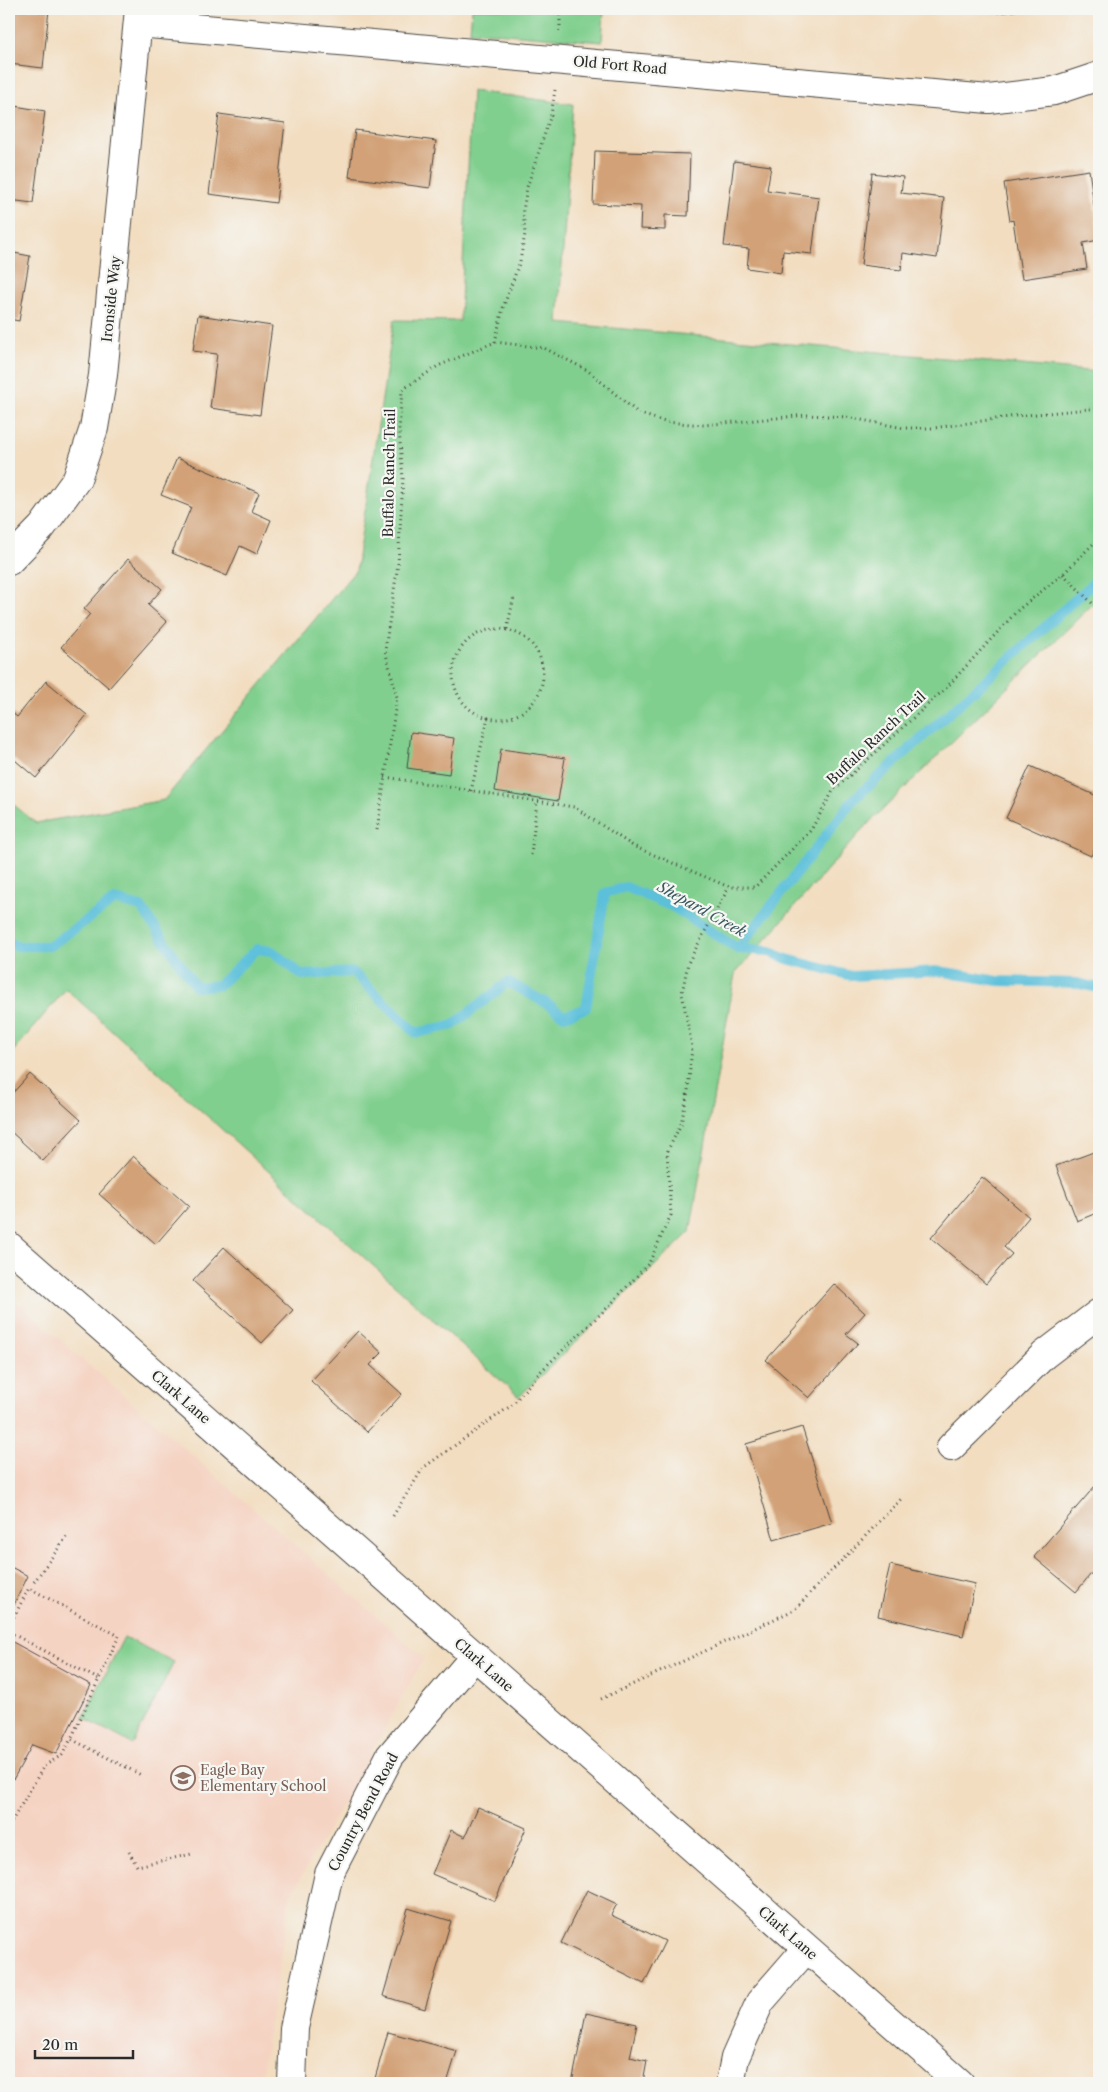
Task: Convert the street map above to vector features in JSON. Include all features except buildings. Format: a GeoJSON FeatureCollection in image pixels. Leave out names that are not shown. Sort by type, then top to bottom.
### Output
{"type":"FeatureCollection","features":[{"type":"Feature","properties":{"kind":"street","name":"Old Fort Road"},"geometry":{"type":"LineString","coordinates":[[138,16],[989,99],[1054,91],[1099,76]]}},
{"type":"Feature","properties":{"kind":"street","name":"Ironside Way"},"geometry":{"type":"LineString","coordinates":[[9,561],[42,528],[77,479],[94,428],[103,375],[138,16]]}},
{"type":"Feature","properties":{"kind":"street","name":"Clark Lane"},"geometry":{"type":"LineString","coordinates":[[9,1246],[960,2083]]}},
{"type":"Feature","properties":{"kind":"street"},"geometry":{"type":"LineString","coordinates":[[952,1448],[1044,1354],[1099,1313]]}},
{"type":"Feature","properties":{"kind":"street","name":"Country Bend Road"},"geometry":{"type":"LineString","coordinates":[[292,2083],[294,2028],[329,1874],[390,1756],[475,1656]]}},
{"type":"Feature","properties":{"kind":"street"},"geometry":{"type":"LineString","coordinates":[[730,2083],[735,2058],[760,2002],[806,1949]]}},
{"type":"Feature","properties":{"kind":"path"},"geometry":{"type":"LineString","coordinates":[[560,9],[560,37]]}},
{"type":"Feature","properties":{"kind":"path"},"geometry":{"type":"LineString","coordinates":[[495,342],[503,308],[514,282],[520,261],[525,234],[522,212],[527,187],[551,115],[556,85]]}},
{"type":"Feature","properties":{"kind":"path","name":"Buffalo Ranch Trail"},"geometry":{"type":"LineString","coordinates":[[377,830],[397,697],[385,650],[398,564],[403,479],[399,430],[402,390],[438,366],[495,342],[544,348],[587,370],[638,413],[665,422],[704,425],[807,415],[846,417],[904,428],[934,428],[1016,416],[1099,408]]}},
{"type":"Feature","properties":{"kind":"path","name":"Buffalo Ranch Trail"},"geometry":{"type":"LineString","coordinates":[[385,777],[574,807],[633,846],[729,887],[755,887],[811,830],[833,791],[946,688],[1018,610],[1063,574],[1099,538]]}},
{"type":"Feature","properties":{"kind":"path"},"geometry":{"type":"LineString","coordinates":[[1063,574],[1099,610]]}},
{"type":"Feature","properties":{"kind":"path"},"geometry":{"type":"LineString","coordinates":[[507,629],[514,596]]}},
{"type":"Feature","properties":{"kind":"path"},"geometry":{"type":"LineString","coordinates":[[491,629],[507,629],[522,636],[534,646],[541,660],[543,676],[539,692],[530,705],[518,714],[503,718],[488,717],[473,712],[462,701],[455,687],[453,671],[456,656],[464,644],[476,634],[491,629]]}},
{"type":"Feature","properties":{"kind":"path"},"geometry":{"type":"LineString","coordinates":[[471,791],[488,717]]}},
{"type":"Feature","properties":{"kind":"path"},"geometry":{"type":"LineString","coordinates":[[531,855],[537,801]]}},
{"type":"Feature","properties":{"kind":"path"},"geometry":{"type":"LineString","coordinates":[[393,1516],[423,1468],[512,1405],[540,1372],[649,1263],[671,1215],[667,1152],[681,1124],[688,1091],[692,1048],[682,993],[688,963],[729,887]]}},
{"type":"Feature","properties":{"kind":"path"},"geometry":{"type":"LineString","coordinates":[[601,1699],[794,1610],[902,1498]]}},
{"type":"Feature","properties":{"kind":"path"},"geometry":{"type":"LineString","coordinates":[[34,1582],[68,1535]]}},
{"type":"Feature","properties":{"kind":"path"},"geometry":{"type":"LineString","coordinates":[[9,1626],[29,1588],[118,1636],[62,1755],[44,1766],[9,1826]]}},
{"type":"Feature","properties":{"kind":"path"},"geometry":{"type":"LineString","coordinates":[[9,1632],[98,1679]]}},
{"type":"Feature","properties":{"kind":"path"},"geometry":{"type":"LineString","coordinates":[[71,1739],[143,1776]]}},
{"type":"Feature","properties":{"kind":"path"},"geometry":{"type":"LineString","coordinates":[[129,1852],[137,1866],[192,1854]]}},
{"type":"Feature","properties":{"kind":"shaded area","name":"Eagle Bay Elementary School"},"geometry":{"type":"Polygon","coordinates":[[[9,1295],[424,1658],[290,1897],[260,2083],[9,2083],[9,1295]]]}},
{"type":"Feature","properties":{"kind":"green space"},"geometry":{"type":"Polygon","coordinates":[[[472,9],[604,9],[602,42],[470,31],[472,9]]]}},
{"type":"Feature","properties":{"kind":"green space"},"geometry":{"type":"Polygon","coordinates":[[[472,91],[573,104],[558,323],[1099,372],[1099,598],[864,828],[735,974],[690,1232],[519,1397],[66,989],[9,1056],[9,801],[36,823],[164,800],[356,570],[394,320],[460,321],[472,91]]]}},
{"type":"Feature","properties":{"kind":"green space"},"geometry":{"type":"Polygon","coordinates":[[[124,1637],[174,1662],[133,1744],[83,1718],[124,1637]]]}},
{"type":"Feature","properties":{"kind":"waterway"},"geometry":{"type":"LineString","coordinates":[[738,949],[853,800],[1099,578]]}},
{"type":"Feature","properties":{"kind":"waterway","name":"Shepard Creek"},"geometry":{"type":"LineString","coordinates":[[9,942],[17,946],[50,946],[115,900],[141,907],[196,987],[219,985],[257,949],[272,951],[302,975],[353,972],[416,1033],[453,1025],[508,982],[548,1004],[564,1016],[586,1008],[605,893],[626,887],[675,908],[738,949],[768,951],[787,959],[852,976],[939,971],[998,981],[1076,983],[1099,988]]}},
{"type":"Feature","properties":{"kind":"place","name":"Eagle Bay Elementary School"},"geometry":{"type":"Point","coordinates":[183,1778]}}]}
